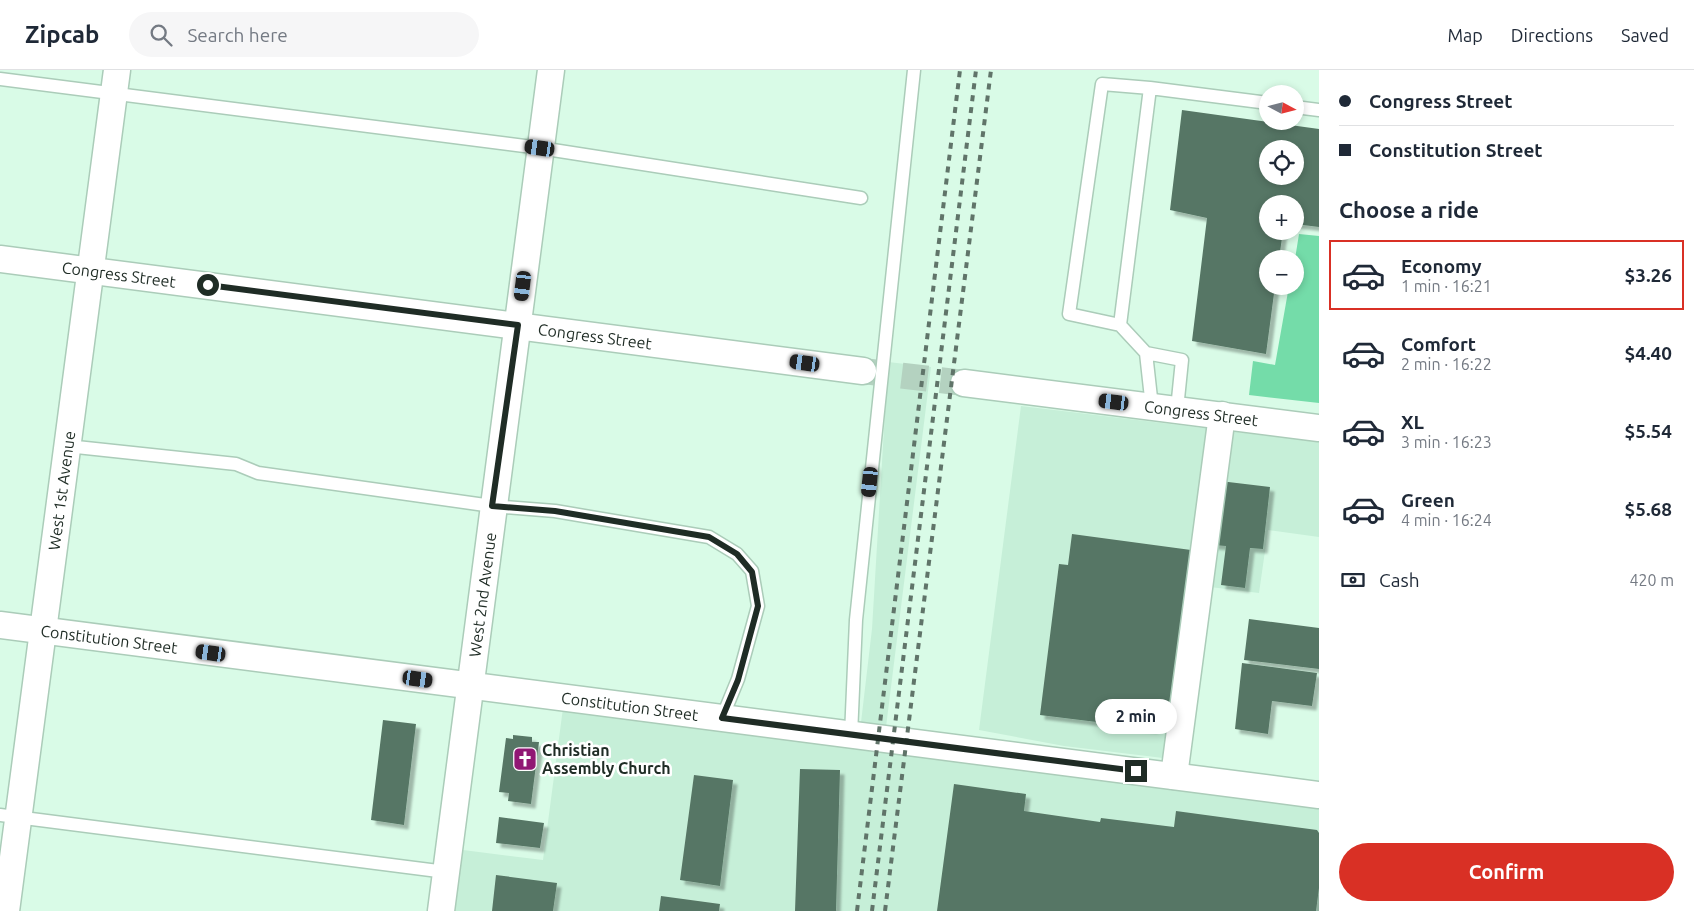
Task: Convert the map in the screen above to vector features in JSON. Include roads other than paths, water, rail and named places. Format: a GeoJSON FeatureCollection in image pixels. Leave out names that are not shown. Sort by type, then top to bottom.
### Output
{"type":"FeatureCollection","features":[{"type":"Feature","properties":{"kind":"street","name":"West 2nd Avenue"},"geometry":{"type":"LineString","coordinates":[[441,911],[492,506],[551,70]]}},
{"type":"Feature","properties":{"kind":"street","name":"West 1st Avenue"},"geometry":{"type":"LineString","coordinates":[[6,911],[9,816],[42,631],[115,82]]}},
{"type":"Feature","properties":{"kind":"street","name":"Congress Street"},"geometry":{"type":"LineString","coordinates":[[0,259],[863,371]]}},
{"type":"Feature","properties":{"kind":"street","name":"Congress Street"},"geometry":{"type":"LineString","coordinates":[[964,383],[1319,428]]}},
{"type":"Feature","properties":{"kind":"street"},"geometry":{"type":"LineString","coordinates":[[1174,776],[1222,415]]}},
{"type":"Feature","properties":{"kind":"street","name":"Constitution Street"},"geometry":{"type":"LineString","coordinates":[[0,625],[1319,795]]}},
{"type":"Feature","properties":{"kind":"lane"},"geometry":{"type":"LineString","coordinates":[[851,735],[856,620],[914,70]]}},
{"type":"Feature","properties":{"kind":"lane"},"geometry":{"type":"LineString","coordinates":[[0,79],[115,82],[861,198]]}},
{"type":"Feature","properties":{"kind":"lane"},"geometry":{"type":"LineString","coordinates":[[1177,410],[1182,360],[1146,353],[1120,325],[1069,314],[1102,84],[1259,102]]}},
{"type":"Feature","properties":{"kind":"lane"},"geometry":{"type":"LineString","coordinates":[[1120,325],[1150,88]]}},
{"type":"Feature","properties":{"kind":"lane"},"geometry":{"type":"LineString","coordinates":[[1304,108],[1319,110]]}},
{"type":"Feature","properties":{"kind":"lane"},"geometry":{"type":"LineString","coordinates":[[1146,353],[1152,407]]}},
{"type":"Feature","properties":{"kind":"lane"},"geometry":{"type":"LineString","coordinates":[[67,446],[236,464],[258,473],[492,506],[555,511],[709,537],[737,554],[752,572],[758,606],[738,680],[722,718]]}},
{"type":"Feature","properties":{"kind":"lane"},"geometry":{"type":"LineString","coordinates":[[9,816],[446,872]]}},
{"type":"Feature","properties":{"kind":"tunnel"},"geometry":{"type":"LineString","coordinates":[[863,371],[964,383]]}},
{"type":"Feature","properties":{"kind":"railway"},"geometry":{"type":"LineString","coordinates":[[857,911],[960,70]]}},
{"type":"Feature","properties":{"kind":"railway"},"geometry":{"type":"LineString","coordinates":[[872,911],[976,70]]}},
{"type":"Feature","properties":{"kind":"railway"},"geometry":{"type":"LineString","coordinates":[[885,911],[991,70]]}},
{"type":"Feature","properties":{"kind":"place","name":"Christian Assembly Church"},"geometry":{"type":"Point","coordinates":[525,759]}}]}
